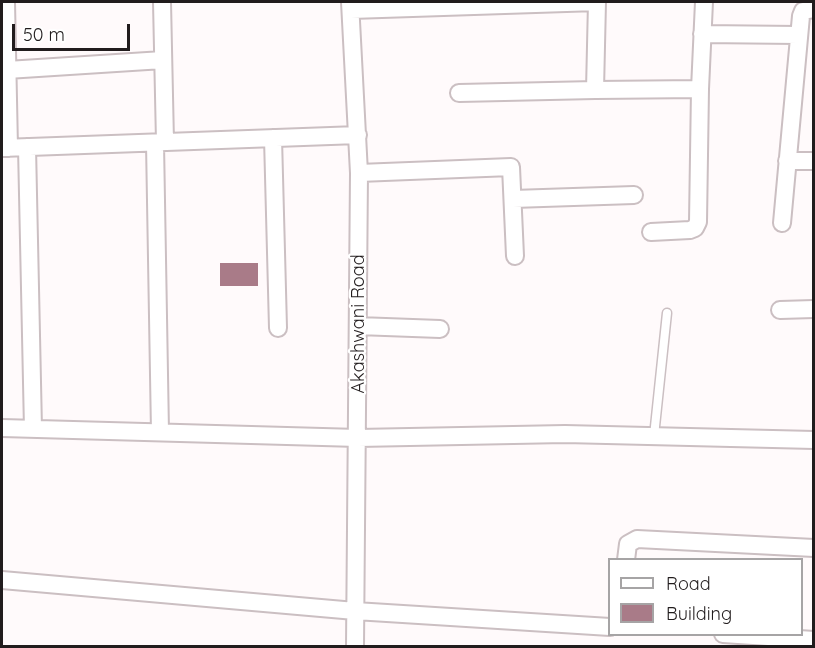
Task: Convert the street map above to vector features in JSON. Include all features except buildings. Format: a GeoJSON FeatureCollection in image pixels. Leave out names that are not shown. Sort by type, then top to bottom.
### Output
{"type":"FeatureCollection","features":[{"type":"Feature","properties":{"kind":"street"},"geometry":{"type":"LineString","coordinates":[[6,2],[5,148],[358,135]]}},
{"type":"Feature","properties":{"kind":"street"},"geometry":{"type":"LineString","coordinates":[[160,432],[162,2]]}},
{"type":"Feature","properties":{"kind":"street"},"geometry":{"type":"LineString","coordinates":[[351,6],[597,2],[595,90]]}},
{"type":"Feature","properties":{"kind":"street"},"geometry":{"type":"LineString","coordinates":[[651,232],[690,230],[695,228],[698,222],[704,2]]}},
{"type":"Feature","properties":{"kind":"street","name":"Akashwani Road"},"geometry":{"type":"LineString","coordinates":[[351,6],[359,173],[355,646]]}},
{"type":"Feature","properties":{"kind":"street"},"geometry":{"type":"LineString","coordinates":[[782,223],[798,35],[802,13],[813,9]]}},
{"type":"Feature","properties":{"kind":"street"},"geometry":{"type":"LineString","coordinates":[[702,34],[798,35]]}},
{"type":"Feature","properties":{"kind":"street"},"geometry":{"type":"LineString","coordinates":[[7,70],[163,60]]}},
{"type":"Feature","properties":{"kind":"street"},"geometry":{"type":"LineString","coordinates":[[796,62],[813,63]]}},
{"type":"Feature","properties":{"kind":"street"},"geometry":{"type":"LineString","coordinates":[[459,93],[700,90]]}},
{"type":"Feature","properties":{"kind":"street"},"geometry":{"type":"LineString","coordinates":[[273,138],[278,328]]}},
{"type":"Feature","properties":{"kind":"street"},"geometry":{"type":"LineString","coordinates":[[27,147],[33,429]]}},
{"type":"Feature","properties":{"kind":"street"},"geometry":{"type":"LineString","coordinates":[[787,161],[813,161]]}},
{"type":"Feature","properties":{"kind":"street"},"geometry":{"type":"LineString","coordinates":[[359,173],[511,167],[514,256]]}},
{"type":"Feature","properties":{"kind":"street"},"geometry":{"type":"LineString","coordinates":[[513,199],[634,195]]}},
{"type":"Feature","properties":{"kind":"street"},"geometry":{"type":"LineString","coordinates":[[780,310],[813,309]]}},
{"type":"Feature","properties":{"kind":"street"},"geometry":{"type":"LineString","coordinates":[[358,326],[440,329]]}},
{"type":"Feature","properties":{"kind":"street"},"geometry":{"type":"LineString","coordinates":[[2,428],[358,438],[565,434],[813,440]]}},
{"type":"Feature","properties":{"kind":"street"},"geometry":{"type":"LineString","coordinates":[[626,558],[628,544],[637,539],[813,548]]}},
{"type":"Feature","properties":{"kind":"street"},"geometry":{"type":"LineString","coordinates":[[2,580],[355,611],[608,627]]}},
{"type":"Feature","properties":{"kind":"street"},"geometry":{"type":"LineString","coordinates":[[753,636],[813,640]]}},
{"type":"Feature","properties":{"kind":"lane"},"geometry":{"type":"LineString","coordinates":[[654,436],[667,313]]}}]}
